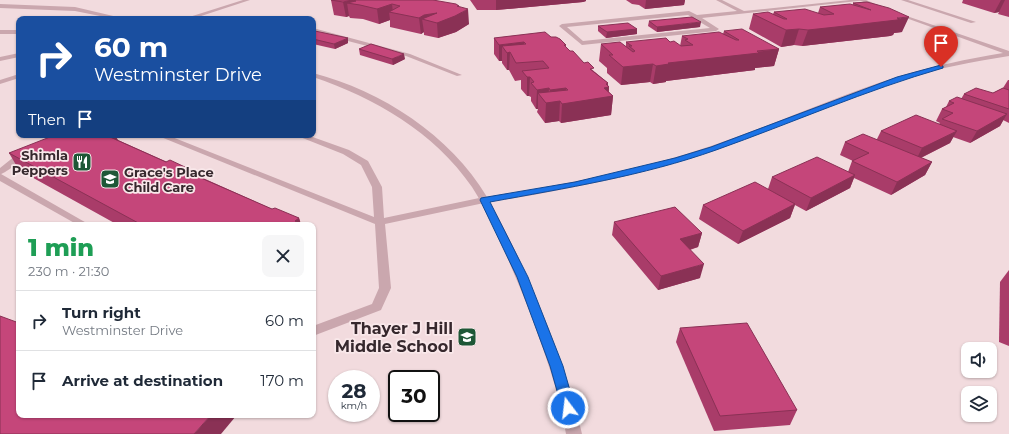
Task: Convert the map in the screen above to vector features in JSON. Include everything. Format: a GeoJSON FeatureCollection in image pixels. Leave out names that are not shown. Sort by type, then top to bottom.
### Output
{"type":"FeatureCollection","features":[{"type":"Feature","properties":{"kind":"street"},"geometry":{"type":"LineString","coordinates":[[196,16],[248,0]]}},
{"type":"Feature","properties":{"kind":"street"},"geometry":{"type":"LineString","coordinates":[[718,0],[743,12]]}},
{"type":"Feature","properties":{"kind":"street"},"geometry":{"type":"LineString","coordinates":[[862,0],[886,9]]}},
{"type":"Feature","properties":{"kind":"street"},"geometry":{"type":"LineString","coordinates":[[696,17],[716,29],[582,43],[562,26],[689,13],[696,17],[865,0]]}},
{"type":"Feature","properties":{"kind":"street"},"geometry":{"type":"LineString","coordinates":[[903,0],[973,22]]}},
{"type":"Feature","properties":{"kind":"street"},"geometry":{"type":"LineString","coordinates":[[0,6],[74,9],[108,16]]}},
{"type":"Feature","properties":{"kind":"street"},"geometry":{"type":"LineString","coordinates":[[894,12],[1009,54]]}},
{"type":"Feature","properties":{"kind":"street"},"geometry":{"type":"LineString","coordinates":[[316,31],[408,55],[459,75]]}},
{"type":"Feature","properties":{"kind":"street"},"geometry":{"type":"LineString","coordinates":[[0,32],[16,32]]}},
{"type":"Feature","properties":{"kind":"street"},"geometry":{"type":"LineString","coordinates":[[168,138],[379,222],[484,200],[575,184],[656,166],[713,148],[900,79],[941,67],[1009,54]]}},
{"type":"Feature","properties":{"kind":"street"},"geometry":{"type":"LineString","coordinates":[[0,59],[16,56]]}},
{"type":"Feature","properties":{"kind":"street"},"geometry":{"type":"LineString","coordinates":[[316,76],[355,90],[407,118],[426,133],[460,166],[484,200],[522,277],[557,366],[574,434]]}},
{"type":"Feature","properties":{"kind":"street"},"geometry":{"type":"LineString","coordinates":[[0,82],[16,77]]}},
{"type":"Feature","properties":{"kind":"street"},"geometry":{"type":"LineString","coordinates":[[307,138],[346,152],[365,163],[377,187],[385,288],[377,307],[316,330]]}},
{"type":"Feature","properties":{"kind":"street"},"geometry":{"type":"LineString","coordinates":[[0,172],[18,158],[32,152]]}},
{"type":"Feature","properties":{"kind":"street"},"geometry":{"type":"LineString","coordinates":[[0,177],[79,222]]}},
{"type":"Feature","properties":{"kind":"building"},"geometry":{"type":"Polygon","coordinates":[[[331,0],[352,0],[343,2],[331,0]]]}},
{"type":"Feature","properties":{"kind":"building"},"geometry":{"type":"Polygon","coordinates":[[[353,0],[433,0],[456,4],[459,6],[457,6],[468,9],[437,23],[422,19],[437,13],[424,15],[419,18],[389,12],[400,6],[392,4],[377,9],[347,3],[356,1],[353,0]]]}},
{"type":"Feature","properties":{"kind":"building"},"geometry":{"type":"Polygon","coordinates":[[[867,2],[889,8],[909,17],[897,18],[900,19],[897,20],[808,30],[786,30],[753,14],[768,12],[787,19],[774,12],[805,9],[824,15],[834,14],[820,7],[850,4],[871,10],[853,3],[867,2]]]}},
{"type":"Feature","properties":{"kind":"building"},"geometry":{"type":"Polygon","coordinates":[[[692,17],[701,22],[657,27],[649,21],[692,17]]]}},
{"type":"Feature","properties":{"kind":"building"},"geometry":{"type":"Polygon","coordinates":[[[628,23],[637,29],[607,32],[598,26],[628,23]]]}},
{"type":"Feature","properties":{"kind":"building"},"geometry":{"type":"Polygon","coordinates":[[[742,29],[779,49],[757,51],[759,53],[668,63],[669,64],[656,66],[653,64],[623,67],[609,55],[613,55],[601,44],[620,42],[633,52],[635,51],[629,46],[632,46],[626,42],[666,38],[670,42],[674,41],[681,46],[693,45],[685,40],[688,39],[682,36],[719,32],[739,40],[724,31],[742,29]]]}},
{"type":"Feature","properties":{"kind":"building"},"geometry":{"type":"Polygon","coordinates":[[[316,31],[348,38],[334,44],[316,40],[316,31]]]}},
{"type":"Feature","properties":{"kind":"building"},"geometry":{"type":"Polygon","coordinates":[[[545,32],[551,37],[560,39],[570,51],[573,51],[584,63],[588,62],[594,68],[590,69],[608,83],[606,84],[609,87],[604,88],[613,96],[562,104],[560,101],[546,103],[538,93],[568,90],[566,88],[550,90],[549,88],[537,90],[531,83],[534,82],[522,71],[549,68],[543,61],[516,63],[510,52],[507,53],[502,46],[526,44],[524,42],[499,45],[494,38],[545,32]]]}},
{"type":"Feature","properties":{"kind":"building"},"geometry":{"type":"Polygon","coordinates":[[[371,44],[404,54],[392,59],[359,49],[371,44]]]}},
{"type":"Feature","properties":{"kind":"building"},"geometry":{"type":"Polygon","coordinates":[[[976,88],[993,93],[1003,88],[1009,90],[1009,109],[964,94],[976,88]]]}},
{"type":"Feature","properties":{"kind":"building"},"geometry":{"type":"Polygon","coordinates":[[[957,97],[1007,114],[977,131],[942,119],[953,113],[942,109],[954,103],[949,101],[957,97]]]}},
{"type":"Feature","properties":{"kind":"building"},"geometry":{"type":"Polygon","coordinates":[[[916,115],[957,131],[922,148],[881,131],[916,115]]]}},
{"type":"Feature","properties":{"kind":"building"},"geometry":{"type":"Polygon","coordinates":[[[863,134],[932,162],[897,182],[852,161],[869,153],[845,142],[863,134]]]}},
{"type":"Feature","properties":{"kind":"building"},"geometry":{"type":"Polygon","coordinates":[[[47,138],[112,138],[166,162],[170,160],[204,176],[201,178],[272,209],[275,208],[299,218],[295,221],[297,222],[136,222],[9,153],[47,138]]]}},
{"type":"Feature","properties":{"kind":"building"},"geometry":{"type":"Polygon","coordinates":[[[817,157],[855,175],[811,198],[772,177],[817,157]]]}},
{"type":"Feature","properties":{"kind":"building"},"geometry":{"type":"Polygon","coordinates":[[[755,182],[795,204],[743,231],[703,205],[755,182]]]}},
{"type":"Feature","properties":{"kind":"building"},"geometry":{"type":"Polygon","coordinates":[[[675,207],[702,233],[680,239],[704,264],[661,276],[614,222],[675,207]]]}},
{"type":"Feature","properties":{"kind":"building"},"geometry":{"type":"Polygon","coordinates":[[[0,316],[16,322],[16,418],[208,418],[194,434],[0,434],[0,316]]]}},
{"type":"Feature","properties":{"kind":"building"},"geometry":{"type":"Polygon","coordinates":[[[747,323],[797,410],[720,416],[680,328],[747,323]]]}},
{"type":"Feature","properties":{"kind":"place","name":"Shimla Peppers"},"geometry":{"type":"Point","coordinates":[82,162]}},
{"type":"Feature","properties":{"kind":"place","name":"Grace's Place Child Care"},"geometry":{"type":"Point","coordinates":[110,179]}},
{"type":"Feature","properties":{"kind":"place","name":"Thayer J Hill Middle School"},"geometry":{"type":"Point","coordinates":[467,337]}},
{"type":"Feature","properties":{"kind":"route"},"geometry":{"type":"LineString","coordinates":[[568,408],[557,366],[522,277],[484,200],[532,193],[648,168],[677,160],[867,90],[941,67]]}}]}
